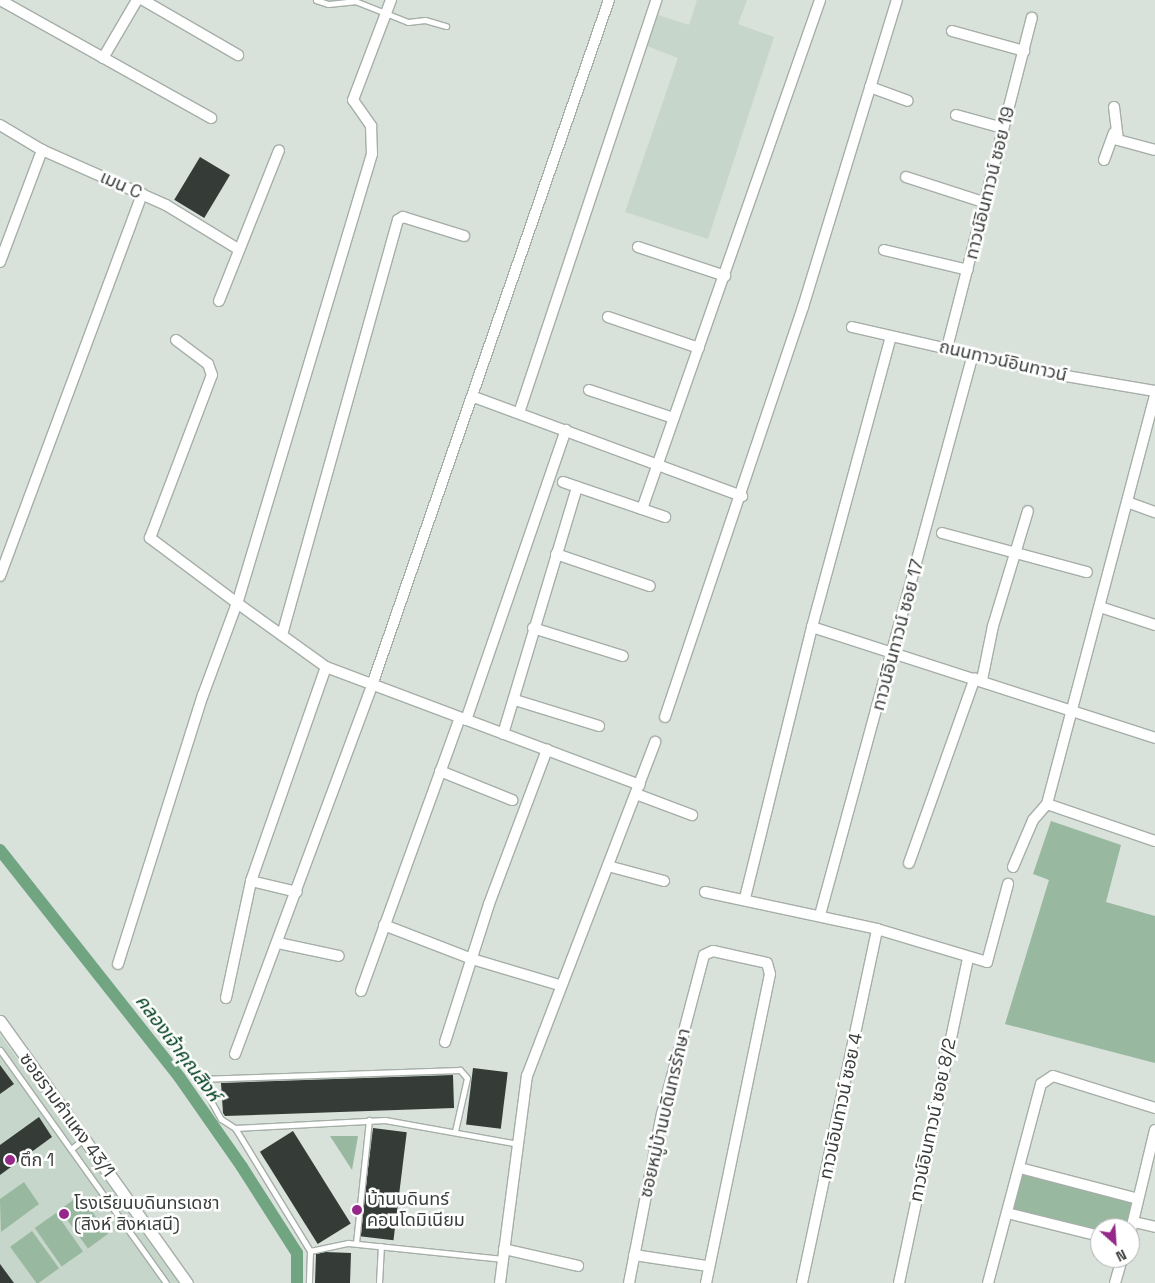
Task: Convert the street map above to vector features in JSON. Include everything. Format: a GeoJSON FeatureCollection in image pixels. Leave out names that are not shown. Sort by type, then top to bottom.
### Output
{"type":"FeatureCollection","features":[{"type":"Feature","properties":{"kind":"street"},"geometry":{"type":"LineString","coordinates":[[0,0],[211,118]]}},
{"type":"Feature","properties":{"kind":"street"},"geometry":{"type":"LineString","coordinates":[[103,58],[137,0]]}},
{"type":"Feature","properties":{"kind":"street"},"geometry":{"type":"LineString","coordinates":[[143,0],[238,54]]}},
{"type":"Feature","properties":{"kind":"street"},"geometry":{"type":"LineString","coordinates":[[118,964],[200,704],[237,603],[372,154],[371,126],[353,100],[391,0]]}},
{"type":"Feature","properties":{"kind":"street"},"geometry":{"type":"LineString","coordinates":[[519,413],[656,0]]}},
{"type":"Feature","properties":{"kind":"street"},"geometry":{"type":"LineString","coordinates":[[642,509],[820,0]]}},
{"type":"Feature","properties":{"kind":"street"},"geometry":{"type":"LineString","coordinates":[[665,717],[742,496],[897,0]]}},
{"type":"Feature","properties":{"kind":"street"},"geometry":{"type":"LineString","coordinates":[[235,1054],[278,943],[372,685],[474,397],[606,1]]}},
{"type":"Feature","properties":{"kind":"street","name":"ทาวน์อินทาวน์ ซอย 19"},"geometry":{"type":"LineString","coordinates":[[947,348],[968,270],[983,202],[1032,18]]}},
{"type":"Feature","properties":{"kind":"street"},"geometry":{"type":"LineString","coordinates":[[952,31],[1024,50]]}},
{"type":"Feature","properties":{"kind":"street"},"geometry":{"type":"LineString","coordinates":[[870,87],[908,101]]}},
{"type":"Feature","properties":{"kind":"street"},"geometry":{"type":"LineString","coordinates":[[1104,160],[1114,133],[1114,107]]}},
{"type":"Feature","properties":{"kind":"street"},"geometry":{"type":"LineString","coordinates":[[956,115],[1003,128]]}},
{"type":"Feature","properties":{"kind":"street","name":"เมน C"},"geometry":{"type":"LineString","coordinates":[[0,125],[42,150],[142,194],[238,249]]}},
{"type":"Feature","properties":{"kind":"street"},"geometry":{"type":"LineString","coordinates":[[1114,133],[1118,140],[1155,150]]}},
{"type":"Feature","properties":{"kind":"street"},"geometry":{"type":"LineString","coordinates":[[0,262],[42,150]]}},
{"type":"Feature","properties":{"kind":"street"},"geometry":{"type":"LineString","coordinates":[[219,301],[238,249],[279,150]]}},
{"type":"Feature","properties":{"kind":"street"},"geometry":{"type":"LineString","coordinates":[[906,177],[983,202]]}},
{"type":"Feature","properties":{"kind":"street"},"geometry":{"type":"LineString","coordinates":[[0,576],[142,194]]}},
{"type":"Feature","properties":{"kind":"street"},"geometry":{"type":"LineString","coordinates":[[282,635],[398,220],[403,217],[464,236]]}},
{"type":"Feature","properties":{"kind":"street"},"geometry":{"type":"LineString","coordinates":[[638,247],[725,276]]}},
{"type":"Feature","properties":{"kind":"street"},"geometry":{"type":"LineString","coordinates":[[884,250],[968,270]]}},
{"type":"Feature","properties":{"kind":"street"},"geometry":{"type":"LineString","coordinates":[[608,317],[699,348]]}},
{"type":"Feature","properties":{"kind":"street","name":"ถนนทาวน์อินทาวน์"},"geometry":{"type":"LineString","coordinates":[[852,327],[891,337],[1155,391]]}},
{"type":"Feature","properties":{"kind":"street"},"geometry":{"type":"LineString","coordinates":[[746,898],[812,627],[891,337]]}},
{"type":"Feature","properties":{"kind":"street"},"geometry":{"type":"LineString","coordinates":[[176,340],[208,364],[212,375],[150,538],[326,667],[547,750],[692,815]]}},
{"type":"Feature","properties":{"kind":"street","name":"ทาวน์อินทาวน์ ซอย 17"},"geometry":{"type":"LineString","coordinates":[[820,915],[895,652],[973,354]]}},
{"type":"Feature","properties":{"kind":"street"},"geometry":{"type":"LineString","coordinates":[[589,390],[673,418]]}},
{"type":"Feature","properties":{"kind":"street"},"geometry":{"type":"LineString","coordinates":[[1013,867],[1033,820],[1047,804],[1155,396]]}},
{"type":"Feature","properties":{"kind":"street"},"geometry":{"type":"LineString","coordinates":[[474,397],[742,496]]}},
{"type":"Feature","properties":{"kind":"street"},"geometry":{"type":"LineString","coordinates":[[361,991],[440,771],[463,719],[566,430]]}},
{"type":"Feature","properties":{"kind":"street"},"geometry":{"type":"LineString","coordinates":[[564,482],[665,517]]}},
{"type":"Feature","properties":{"kind":"street"},"geometry":{"type":"LineString","coordinates":[[503,734],[515,700],[533,628],[577,487]]}},
{"type":"Feature","properties":{"kind":"street"},"geometry":{"type":"LineString","coordinates":[[1127,502],[1155,512]]}},
{"type":"Feature","properties":{"kind":"street"},"geometry":{"type":"LineString","coordinates":[[909,863],[978,679],[1028,511]]}},
{"type":"Feature","properties":{"kind":"street"},"geometry":{"type":"LineString","coordinates":[[942,533],[1087,572]]}},
{"type":"Feature","properties":{"kind":"street"},"geometry":{"type":"LineString","coordinates":[[556,554],[650,586]]}},
{"type":"Feature","properties":{"kind":"street"},"geometry":{"type":"LineString","coordinates":[[1100,607],[1155,625]]}},
{"type":"Feature","properties":{"kind":"street"},"geometry":{"type":"LineString","coordinates":[[812,627],[895,652],[1155,738]]}},
{"type":"Feature","properties":{"kind":"street"},"geometry":{"type":"LineString","coordinates":[[533,628],[623,656]]}},
{"type":"Feature","properties":{"kind":"street"},"geometry":{"type":"LineString","coordinates":[[226,998],[251,881],[326,667]]}},
{"type":"Feature","properties":{"kind":"street"},"geometry":{"type":"LineString","coordinates":[[515,700],[599,726]]}},
{"type":"Feature","properties":{"kind":"street"},"geometry":{"type":"LineString","coordinates":[[500,1283],[527,1076],[559,985],[608,866],[655,742]]}},
{"type":"Feature","properties":{"kind":"street"},"geometry":{"type":"LineString","coordinates":[[445,1042],[472,959],[547,750]]}},
{"type":"Feature","properties":{"kind":"street"},"geometry":{"type":"LineString","coordinates":[[440,771],[512,800]]}},
{"type":"Feature","properties":{"kind":"street"},"geometry":{"type":"LineString","coordinates":[[1047,804],[1155,841]]}},
{"type":"Feature","properties":{"kind":"street"},"geometry":{"type":"LineString","coordinates":[[608,866],[664,881]]}},
{"type":"Feature","properties":{"kind":"street"},"geometry":{"type":"LineString","coordinates":[[251,881],[296,892]]}},
{"type":"Feature","properties":{"kind":"street"},"geometry":{"type":"LineString","coordinates":[[705,892],[746,898],[877,929],[987,962],[1008,884]]}},
{"type":"Feature","properties":{"kind":"street"},"geometry":{"type":"LineString","coordinates":[[384,925],[472,959],[559,985]]}},
{"type":"Feature","properties":{"kind":"street","name":"ทาวน์อินทาวน์ ซอย 4"},"geometry":{"type":"LineString","coordinates":[[802,1283],[877,929]]}},
{"type":"Feature","properties":{"kind":"street"},"geometry":{"type":"LineString","coordinates":[[278,943],[339,956]]}},
{"type":"Feature","properties":{"kind":"street","name":"ซอยหมู่บ้านบดินทรรักษา"},"geometry":{"type":"LineString","coordinates":[[630,1283],[662,1114],[704,955],[713,951],[767,963],[770,968],[708,1266]]}},
{"type":"Feature","properties":{"kind":"street","name":"ทาวน์อินทาวน์ ซอย 8/2"},"geometry":{"type":"LineString","coordinates":[[899,1283],[968,957]]}},
{"type":"Feature","properties":{"kind":"street","name":"ซอยรามคำแหง 43/1"},"geometry":{"type":"LineString","coordinates":[[0,1021],[187,1283]]}},
{"type":"Feature","properties":{"kind":"street"},"geometry":{"type":"LineString","coordinates":[[988,1283],[1041,1084],[1053,1076],[1155,1108]]}},
{"type":"Feature","properties":{"kind":"street"},"geometry":{"type":"LineString","coordinates":[[1135,1218],[1155,1130]]}},
{"type":"Feature","properties":{"kind":"street"},"geometry":{"type":"LineString","coordinates":[[1020,1168],[1138,1199]]}},
{"type":"Feature","properties":{"kind":"street"},"geometry":{"type":"LineString","coordinates":[[1008,1213],[1090,1234]]}},
{"type":"Feature","properties":{"kind":"street"},"geometry":{"type":"LineString","coordinates":[[1140,1223],[1155,1227]]}},
{"type":"Feature","properties":{"kind":"street"},"geometry":{"type":"LineString","coordinates":[[504,1254],[578,1266]]}},
{"type":"Feature","properties":{"kind":"street"},"geometry":{"type":"LineString","coordinates":[[634,1255],[708,1266],[706,1283]]}},
{"type":"Feature","properties":{"kind":"street"},"geometry":{"type":"LineString","coordinates":[[1114,1283],[1119,1268]]}},
{"type":"Feature","properties":{"kind":"lane"},"geometry":{"type":"LineString","coordinates":[[316,0],[328,4],[355,1],[385,15],[408,22],[425,20],[446,26]]}},
{"type":"Feature","properties":{"kind":"lane"},"geometry":{"type":"LineString","coordinates":[[0,1050],[166,1283]]}},
{"type":"Feature","properties":{"kind":"lane"},"geometry":{"type":"LineString","coordinates":[[309,1283],[310,1251],[234,1128],[221,1119],[202,1085],[206,1079],[460,1070],[467,1078],[455,1131]]}},
{"type":"Feature","properties":{"kind":"lane"},"geometry":{"type":"LineString","coordinates":[[234,1128],[369,1120],[455,1131],[518,1144]]}},
{"type":"Feature","properties":{"kind":"lane"},"geometry":{"type":"LineString","coordinates":[[356,1243],[369,1120]]}},
{"type":"Feature","properties":{"kind":"lane"},"geometry":{"type":"LineString","coordinates":[[71,1149],[84,1139]]}},
{"type":"Feature","properties":{"kind":"lane"},"geometry":{"type":"LineString","coordinates":[[310,1251],[356,1243],[504,1254]]}},
{"type":"Feature","properties":{"kind":"lane"},"geometry":{"type":"LineString","coordinates":[[380,1283],[381,1246]]}},
{"type":"Feature","properties":{"kind":"shaded area"},"geometry":{"type":"Polygon","coordinates":[[[697,0],[747,0],[738,24],[774,37],[708,239],[625,212],[678,58],[647,46],[658,15],[689,25],[697,0]]]}},
{"type":"Feature","properties":{"kind":"shaded area","name":"โรงเรียนบดินทรเดชา (สิงห์ สิงหเสนี)"},"geometry":{"type":"Polygon","coordinates":[[[0,1035],[79,1144],[179,1283],[0,1283],[0,1035]]]}},
{"type":"Feature","properties":{"kind":"green space"},"geometry":{"type":"Polygon","coordinates":[[[1051,821],[1121,845],[1106,902],[1155,916],[1155,1063],[1005,1024],[1049,880],[1033,874],[1051,821]]]}},
{"type":"Feature","properties":{"kind":"green space"},"geometry":{"type":"Polygon","coordinates":[[[330,1136],[358,1136],[352,1170],[330,1136]]]}},
{"type":"Feature","properties":{"kind":"green space"},"geometry":{"type":"Polygon","coordinates":[[[1021,1172],[1136,1204],[1132,1218],[1090,1218],[1090,1229],[1011,1209],[1021,1172]]]}},
{"type":"Feature","properties":{"kind":"green space"},"geometry":{"type":"Polygon","coordinates":[[[24,1182],[39,1204],[1,1232],[0,1199],[24,1182]]]}},
{"type":"Feature","properties":{"kind":"green space"},"geometry":{"type":"Polygon","coordinates":[[[80,1195],[108,1234],[88,1249],[60,1210],[80,1195]]]}},
{"type":"Feature","properties":{"kind":"green space"},"geometry":{"type":"Polygon","coordinates":[[[56,1213],[83,1252],[62,1266],[35,1228],[56,1213]]]}},
{"type":"Feature","properties":{"kind":"green space"},"geometry":{"type":"Polygon","coordinates":[[[32,1231],[59,1268],[36,1283],[10,1247],[32,1231]]]}},
{"type":"Feature","properties":{"kind":"building"},"geometry":{"type":"Polygon","coordinates":[[[200,157],[230,175],[204,218],[174,200],[200,157]]]}},
{"type":"Feature","properties":{"kind":"building"},"geometry":{"type":"Polygon","coordinates":[[[0,1065],[14,1084],[0,1094],[0,1065]]]}},
{"type":"Feature","properties":{"kind":"building"},"geometry":{"type":"Polygon","coordinates":[[[473,1068],[508,1072],[501,1129],[466,1125],[473,1068]]]}},
{"type":"Feature","properties":{"kind":"building"},"geometry":{"type":"Polygon","coordinates":[[[453,1075],[454,1108],[225,1116],[223,1113],[221,1083],[453,1075]]]}},
{"type":"Feature","properties":{"kind":"building","name":"ตึก 1"},"geometry":{"type":"Polygon","coordinates":[[[39,1117],[52,1137],[0,1175],[0,1145],[39,1117]]]}},
{"type":"Feature","properties":{"kind":"building"},"geometry":{"type":"Polygon","coordinates":[[[373,1128],[407,1132],[393,1240],[360,1236],[373,1128]]]}},
{"type":"Feature","properties":{"kind":"building"},"geometry":{"type":"Polygon","coordinates":[[[293,1131],[351,1223],[318,1244],[260,1152],[293,1131]]]}},
{"type":"Feature","properties":{"kind":"building"},"geometry":{"type":"Polygon","coordinates":[[[325,1252],[351,1253],[350,1283],[315,1283],[316,1254],[325,1252]]]}},
{"type":"Feature","properties":{"kind":"building"},"geometry":{"type":"Polygon","coordinates":[[[0,1264],[14,1283],[0,1283],[0,1264]]]}},
{"type":"Feature","properties":{"kind":"waterway","name":"คลองเจ้าคุณสิงห์"},"geometry":{"type":"LineString","coordinates":[[0,850],[180,1078],[242,1167],[297,1253],[297,1283]]}},
{"type":"Feature","properties":{"kind":"place","name":"ตึก 1"},"geometry":{"type":"Point","coordinates":[10,1160]}},
{"type":"Feature","properties":{"kind":"place","name":"บ้านบดินทร์ คอนโดมิเนียม"},"geometry":{"type":"Point","coordinates":[357,1210]}},
{"type":"Feature","properties":{"kind":"place","name":"โรงเรียนบดินทรเดชา (สิงห์ สิงหเสนี)"},"geometry":{"type":"Point","coordinates":[64,1214]}}]}
